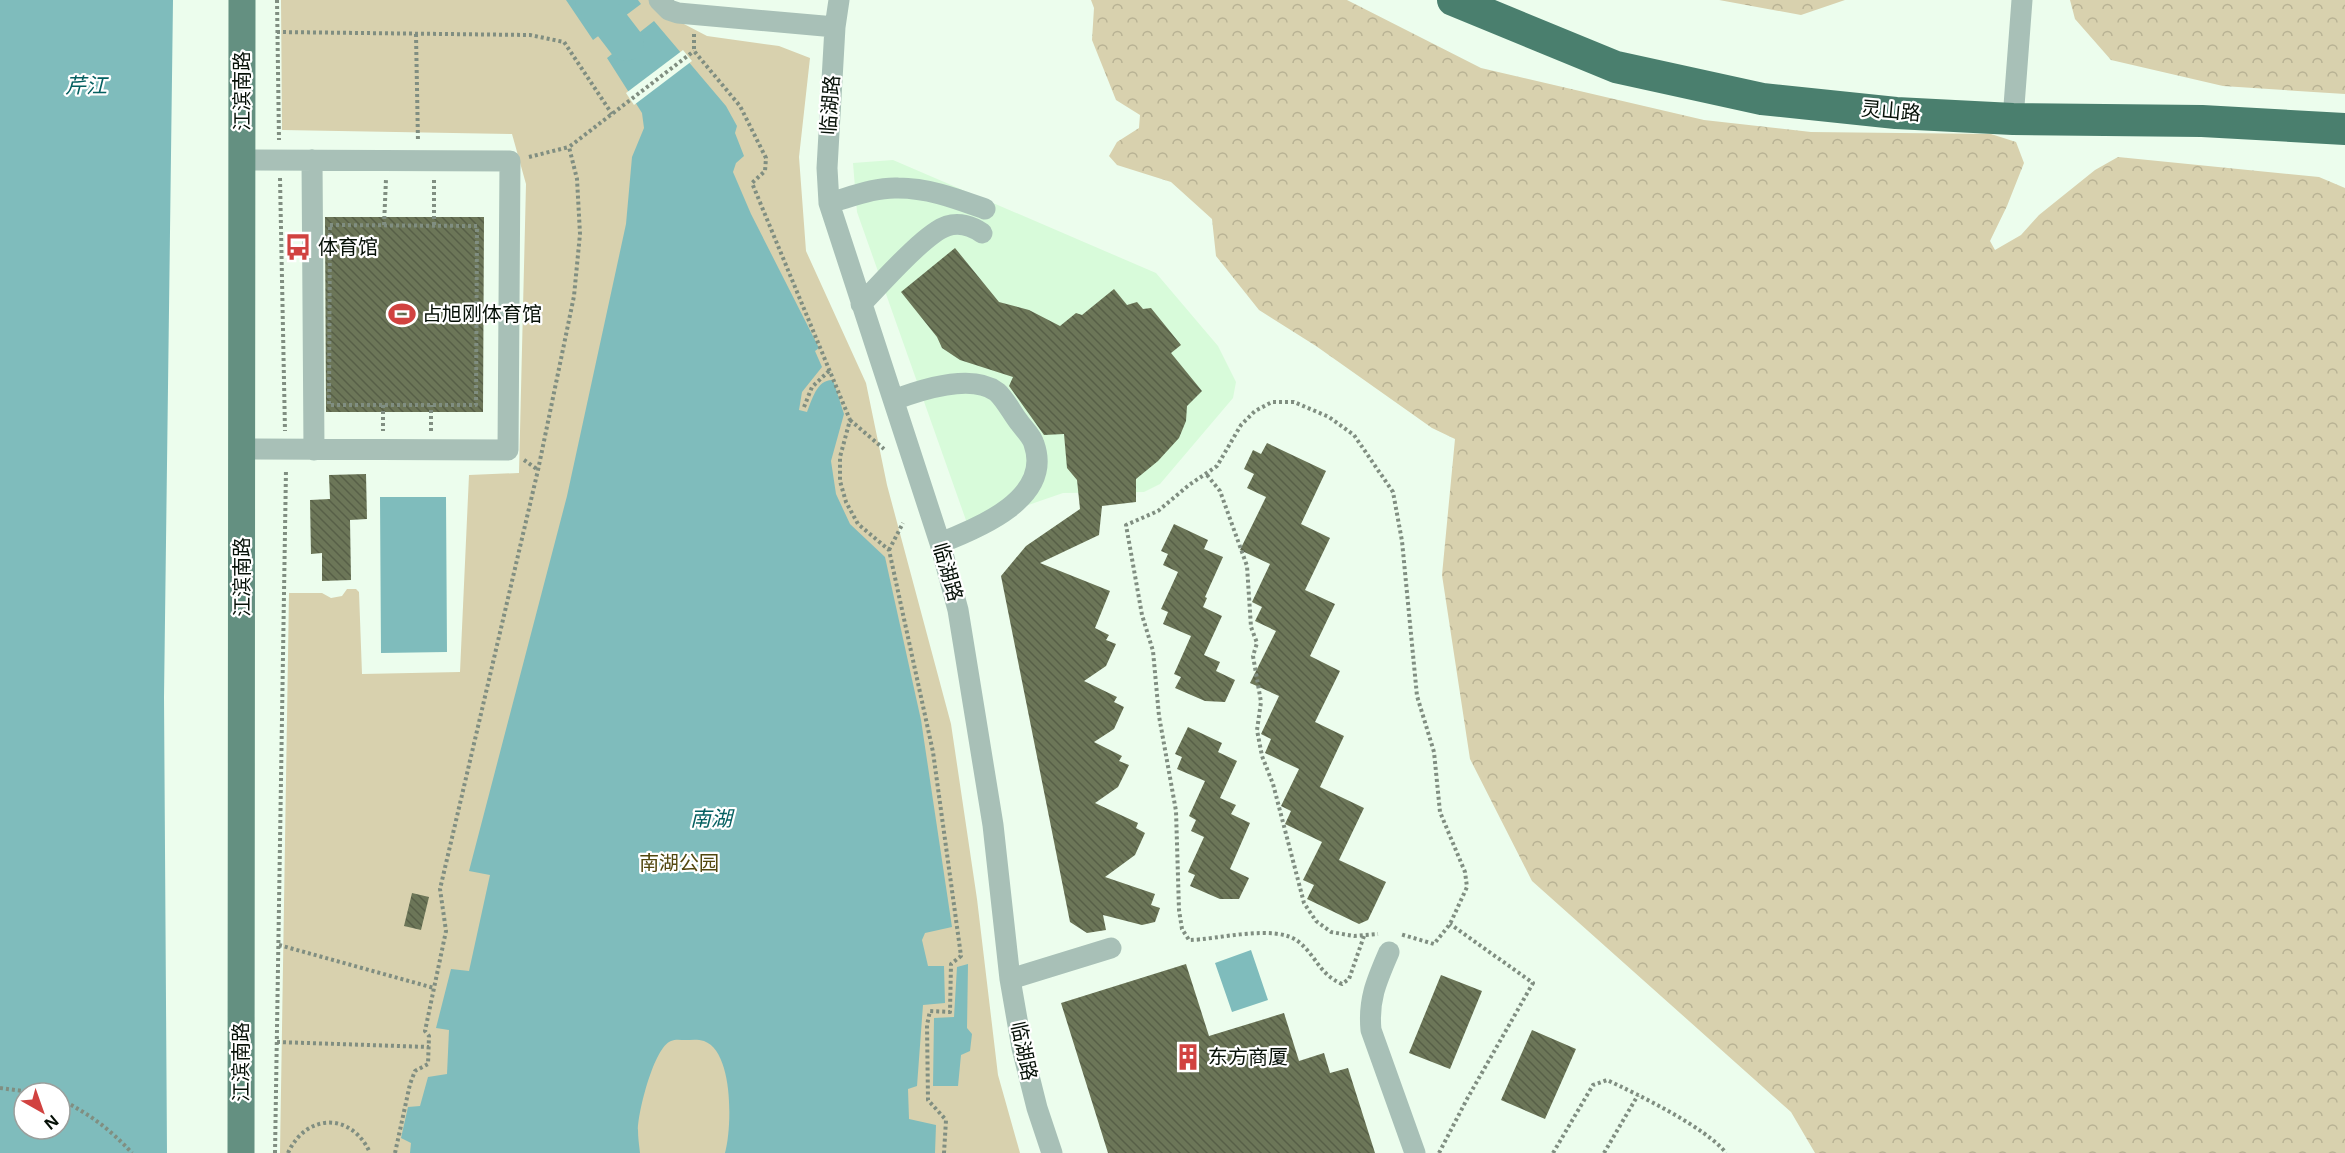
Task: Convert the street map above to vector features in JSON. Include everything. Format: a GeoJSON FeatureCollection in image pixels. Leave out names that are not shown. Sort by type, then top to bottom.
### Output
{"type":"FeatureCollection","features":[{"type":"Feature","properties":{"kind":"highway","name":"灵山路"},"geometry":{"type":"LineString","coordinates":[[1453,0],[1616,67],[1762,99],[1896,113],[2013,119],[2202,121],[2345,129]]}},
{"type":"Feature","properties":{"kind":"main road","name":"江滨南路"},"geometry":{"type":"LineString","coordinates":[[241,1153],[242,0]]}},
{"type":"Feature","properties":{"kind":"street"},"geometry":{"type":"LineString","coordinates":[[659,0],[669,10],[687,7],[835,27]]}},
{"type":"Feature","properties":{"kind":"street","name":"临湖路"},"geometry":{"type":"LineString","coordinates":[[839,0],[835,27],[826,168],[829,203],[940,543],[958,610],[993,825],[1010,979],[1022,1048],[1037,1108],[1052,1153]]}},
{"type":"Feature","properties":{"kind":"street"},"geometry":{"type":"LineString","coordinates":[[2013,119],[2022,0]]}},
{"type":"Feature","properties":{"kind":"street"},"geometry":{"type":"LineString","coordinates":[[242,160],[510,161],[508,450],[242,449]]}},
{"type":"Feature","properties":{"kind":"street"},"geometry":{"type":"LineString","coordinates":[[312,160],[314,450]]}},
{"type":"Feature","properties":{"kind":"street"},"geometry":{"type":"LineString","coordinates":[[829,203],[870,192],[898,188],[944,194],[985,209]]}},
{"type":"Feature","properties":{"kind":"street"},"geometry":{"type":"LineString","coordinates":[[861,304],[902,261],[945,226],[973,227],[982,233]]}},
{"type":"Feature","properties":{"kind":"street"},"geometry":{"type":"LineString","coordinates":[[894,400],[914,392],[958,384],[981,385],[997,392],[1034,442],[1039,461],[1036,476],[1019,501],[966,533],[940,543]]}},
{"type":"Feature","properties":{"kind":"street"},"geometry":{"type":"LineString","coordinates":[[1391,939],[1371,999],[1371,1030],[1415,1153]]}},
{"type":"Feature","properties":{"kind":"street"},"geometry":{"type":"LineString","coordinates":[[1010,979],[1111,948]]}},
{"type":"Feature","properties":{"kind":"path"},"geometry":{"type":"LineString","coordinates":[[275,1153],[286,449],[277,0]]}},
{"type":"Feature","properties":{"kind":"path"},"geometry":{"type":"LineString","coordinates":[[277,32],[530,35],[564,42],[612,114]]}},
{"type":"Feature","properties":{"kind":"path"},"geometry":{"type":"LineString","coordinates":[[416,34],[426,161],[434,225]]}},
{"type":"Feature","properties":{"kind":"path"},"geometry":{"type":"LineString","coordinates":[[510,161],[569,147],[694,51],[740,106],[766,158],[765,171],[752,183],[850,420],[884,449]]}},
{"type":"Feature","properties":{"kind":"path"},"geometry":{"type":"LineString","coordinates":[[395,1153],[410,1084],[415,1071],[428,1064],[429,1036],[425,1031],[446,931],[440,889],[538,470],[574,296],[580,234],[577,179],[569,147]]}},
{"type":"Feature","properties":{"kind":"path"},"geometry":{"type":"LineString","coordinates":[[384,225],[387,160]]}},
{"type":"Feature","properties":{"kind":"path"},"geometry":{"type":"LineString","coordinates":[[330,225],[384,225],[477,226],[476,405],[328,405],[330,225]]}},
{"type":"Feature","properties":{"kind":"path"},"geometry":{"type":"LineString","coordinates":[[804,407],[812,387],[830,370]]}},
{"type":"Feature","properties":{"kind":"path"},"geometry":{"type":"LineString","coordinates":[[1207,475],[1220,491],[1248,566],[1251,627],[1257,644],[1253,657],[1261,702],[1257,730],[1304,903],[1316,921],[1331,932],[1434,944],[1450,924],[1467,887],[1465,872],[1440,812],[1434,752],[1417,696],[1402,541],[1393,492],[1354,435],[1329,417],[1294,402],[1272,402],[1255,411],[1241,425],[1217,466],[1207,475],[1189,485],[1158,511],[1126,525],[1142,615],[1153,651],[1159,716],[1176,811],[1179,910],[1182,929],[1189,940],[1201,940],[1228,934],[1250,934],[1279,935],[1298,941],[1330,979],[1342,984],[1349,979],[1364,936]]}},
{"type":"Feature","properties":{"kind":"path"},"geometry":{"type":"LineString","coordinates":[[850,420],[840,457],[840,480],[846,502],[858,524],[889,550],[933,752],[961,956],[951,964],[950,1012],[930,1011],[927,1024],[928,1100],[946,1120],[944,1153]]}},
{"type":"Feature","properties":{"kind":"path"},"geometry":{"type":"LineString","coordinates":[[889,550],[903,523]]}},
{"type":"Feature","properties":{"kind":"path"},"geometry":{"type":"LineString","coordinates":[[1439,1153],[1533,983],[1450,924]]}},
{"type":"Feature","properties":{"kind":"path"},"geometry":{"type":"LineString","coordinates":[[279,945],[434,988]]}},
{"type":"Feature","properties":{"kind":"path"},"geometry":{"type":"LineString","coordinates":[[278,1042],[429,1047]]}},
{"type":"Feature","properties":{"kind":"path"},"geometry":{"type":"LineString","coordinates":[[1553,1153],[1593,1084],[1607,1080],[1696,1128],[1726,1153]]}},
{"type":"Feature","properties":{"kind":"path"},"geometry":{"type":"LineString","coordinates":[[1605,1153],[1638,1095]]}},
{"type":"Feature","properties":{"kind":"path"},"geometry":{"type":"LineString","coordinates":[[72,1105],[91,1115],[132,1153]]}},
{"type":"Feature","properties":{"kind":"path"},"geometry":{"type":"LineString","coordinates":[[288,1153],[293,1142],[302,1132],[314,1125],[328,1122],[342,1125],[360,1137],[370,1153]]}},
{"type":"Feature","properties":{"kind":"shaded area"},"geometry":{"type":"Polygon","coordinates":[[[893,160],[1156,273],[1218,346],[1236,382],[1233,398],[1160,484],[1144,492],[1063,493],[968,526],[857,212],[853,163],[893,160]]]}},
{"type":"Feature","properties":{"kind":"green space","name":"南湖公园"},"geometry":{"type":"Polygon","coordinates":[[[281,0],[653,0],[659,11],[707,36],[779,46],[810,58],[799,157],[806,251],[866,383],[887,485],[951,724],[977,899],[998,1075],[1020,1153],[280,1153],[289,593],[322,593],[331,598],[342,596],[347,589],[356,589],[359,592],[362,674],[460,672],[469,475],[519,473],[526,184],[512,134],[282,130],[281,0]]]}},
{"type":"Feature","properties":{"kind":"green space"},"geometry":{"type":"Polygon","coordinates":[[[1091,0],[1347,0],[1481,68],[1704,120],[1811,132],[1991,134],[2016,142],[2024,163],[1990,241],[1995,250],[2021,235],[2039,215],[2095,170],[2118,157],[2319,177],[2345,188],[2345,1153],[1815,1153],[1791,1112],[1532,881],[1470,759],[1442,575],[1455,439],[1432,428],[1316,346],[1259,310],[1216,256],[1212,219],[1171,182],[1117,165],[1109,156],[1117,142],[1139,128],[1140,115],[1116,100],[1092,40],[1094,8],[1091,0]]]}},
{"type":"Feature","properties":{"kind":"green space"},"geometry":{"type":"Polygon","coordinates":[[[1719,0],[1845,0],[1801,15],[1719,0]]]}},
{"type":"Feature","properties":{"kind":"green space"},"geometry":{"type":"Polygon","coordinates":[[[2070,0],[2345,0],[2345,94],[2223,86],[2111,60],[2075,19],[2070,0]]]}},
{"type":"Feature","properties":{"kind":"water","name":"芹江"},"geometry":{"type":"Polygon","coordinates":[[[0,0],[173,0],[164,697],[167,1153],[0,1153],[0,0]]]}},
{"type":"Feature","properties":{"kind":"water"},"geometry":{"type":"Polygon","coordinates":[[[566,0],[638,0],[641,4],[593,40],[566,0]]]}},
{"type":"Feature","properties":{"kind":"water","name":"南湖"},"geometry":{"type":"Polygon","coordinates":[[[654,21],[726,106],[737,126],[735,133],[744,156],[736,163],[733,172],[751,214],[819,348],[815,351],[822,367],[802,392],[799,410],[807,412],[819,387],[833,380],[844,414],[831,461],[836,494],[850,524],[885,557],[921,720],[952,927],[925,933],[922,940],[928,966],[944,966],[945,1003],[923,1005],[917,1086],[908,1089],[909,1119],[936,1125],[935,1153],[725,1153],[729,1126],[726,1075],[714,1048],[704,1041],[697,1040],[671,1041],[659,1055],[648,1081],[641,1109],[638,1130],[640,1153],[410,1153],[411,1143],[401,1138],[408,1107],[420,1106],[428,1077],[447,1074],[449,1030],[436,1028],[451,969],[469,971],[490,875],[469,871],[567,496],[626,224],[632,157],[644,128],[642,113],[607,58],[654,21]]]}},
{"type":"Feature","properties":{"kind":"water"},"geometry":{"type":"Polygon","coordinates":[[[380,497],[446,497],[447,652],[381,653],[380,497]]]}},
{"type":"Feature","properties":{"kind":"water"},"geometry":{"type":"Polygon","coordinates":[[[1251,950],[1268,1000],[1232,1012],[1215,963],[1251,950]]]}},
{"type":"Feature","properties":{"kind":"water"},"geometry":{"type":"Polygon","coordinates":[[[968,964],[967,1028],[972,1034],[970,1051],[961,1055],[958,1086],[933,1086],[934,1018],[954,1017],[957,967],[968,964]]]}},
{"type":"Feature","properties":{"kind":"pier"},"geometry":{"type":"Polygon","coordinates":[[[683,50],[692,61],[634,105],[626,93],[683,50]]]}},
{"type":"Feature","properties":{"kind":"building","name":"占旭刚体育馆"},"geometry":{"type":"Polygon","coordinates":[[[325,217],[484,217],[483,412],[326,412],[325,217]]]}},
{"type":"Feature","properties":{"kind":"building"},"geometry":{"type":"Polygon","coordinates":[[[955,248],[999,302],[1029,310],[1060,326],[1076,313],[1082,315],[1114,289],[1127,305],[1137,302],[1143,309],[1151,308],[1181,345],[1171,353],[1202,391],[1187,406],[1186,421],[1179,438],[1158,461],[1136,479],[1136,502],[1102,506],[1099,535],[1040,563],[1110,591],[1095,628],[1109,635],[1106,640],[1116,644],[1106,666],[1084,681],[1117,697],[1114,702],[1124,707],[1114,729],[1094,742],[1122,756],[1119,761],[1129,765],[1118,787],[1095,803],[1138,823],[1136,828],[1145,833],[1135,855],[1105,877],[1155,894],[1151,905],[1160,908],[1155,922],[1142,925],[1103,915],[1106,930],[1087,933],[1070,922],[1001,576],[1026,546],[1080,509],[1077,480],[1067,468],[1064,434],[1044,435],[1009,386],[1013,377],[960,360],[942,348],[937,337],[901,292],[955,248]]]}},
{"type":"Feature","properties":{"kind":"building"},"geometry":{"type":"Polygon","coordinates":[[[1267,443],[1326,471],[1301,524],[1330,538],[1305,590],[1335,604],[1310,656],[1340,671],[1315,722],[1344,736],[1320,787],[1364,808],[1339,860],[1386,882],[1368,920],[1359,924],[1307,899],[1314,885],[1303,880],[1322,842],[1285,824],[1291,811],[1281,806],[1299,769],[1265,753],[1271,739],[1261,734],[1279,696],[1250,683],[1276,631],[1255,621],[1262,607],[1252,602],[1270,564],[1240,550],[1266,497],[1247,488],[1254,474],[1244,469],[1253,450],[1261,454],[1267,443]]]}},
{"type":"Feature","properties":{"kind":"building"},"geometry":{"type":"Polygon","coordinates":[[[366,474],[367,519],[350,520],[351,580],[322,581],[322,553],[311,554],[310,500],[330,499],[329,475],[366,474]]]}},
{"type":"Feature","properties":{"kind":"building"},"geometry":{"type":"Polygon","coordinates":[[[1174,524],[1208,540],[1204,549],[1223,557],[1205,597],[1207,598],[1203,607],[1222,616],[1204,655],[1220,662],[1216,671],[1235,680],[1225,702],[1205,701],[1175,688],[1181,677],[1174,674],[1191,636],[1163,624],[1168,612],[1161,609],[1178,572],[1163,565],[1168,554],[1161,551],[1174,524]]]}},
{"type":"Feature","properties":{"kind":"building"},"geometry":{"type":"Polygon","coordinates":[[[1188,727],[1222,743],[1218,752],[1237,761],[1220,798],[1236,805],[1231,814],[1250,823],[1230,869],[1249,878],[1239,899],[1220,899],[1190,886],[1195,875],[1188,872],[1204,837],[1191,831],[1196,820],[1189,816],[1205,781],[1177,769],[1182,757],[1175,754],[1188,727]]]}},
{"type":"Feature","properties":{"kind":"building"},"geometry":{"type":"Polygon","coordinates":[[[412,893],[429,897],[421,930],[404,926],[412,893]]]}},
{"type":"Feature","properties":{"kind":"building","name":"东方商厦"},"geometry":{"type":"Polygon","coordinates":[[[1186,964],[1209,1036],[1284,1013],[1299,1061],[1324,1053],[1330,1073],[1348,1068],[1375,1153],[1108,1153],[1061,1003],[1186,964]]]}},
{"type":"Feature","properties":{"kind":"building"},"geometry":{"type":"Polygon","coordinates":[[[1441,975],[1482,991],[1450,1069],[1409,1053],[1441,975]]]}},
{"type":"Feature","properties":{"kind":"building"},"geometry":{"type":"Polygon","coordinates":[[[1532,1030],[1576,1049],[1545,1119],[1501,1100],[1532,1030]]]}},
{"type":"Feature","properties":{"kind":"waterway"},"geometry":{"type":"LineString","coordinates":[[593,0],[626,43]]}},
{"type":"Feature","properties":{"kind":"place","name":"体育馆"},"geometry":{"type":"Point","coordinates":[298,247]}},
{"type":"Feature","properties":{"kind":"place","name":"占旭刚体育馆"},"geometry":{"type":"Point","coordinates":[402,314]}},
{"type":"Feature","properties":{"kind":"place","name":"东方商厦"},"geometry":{"type":"Point","coordinates":[1188,1057]}}]}
